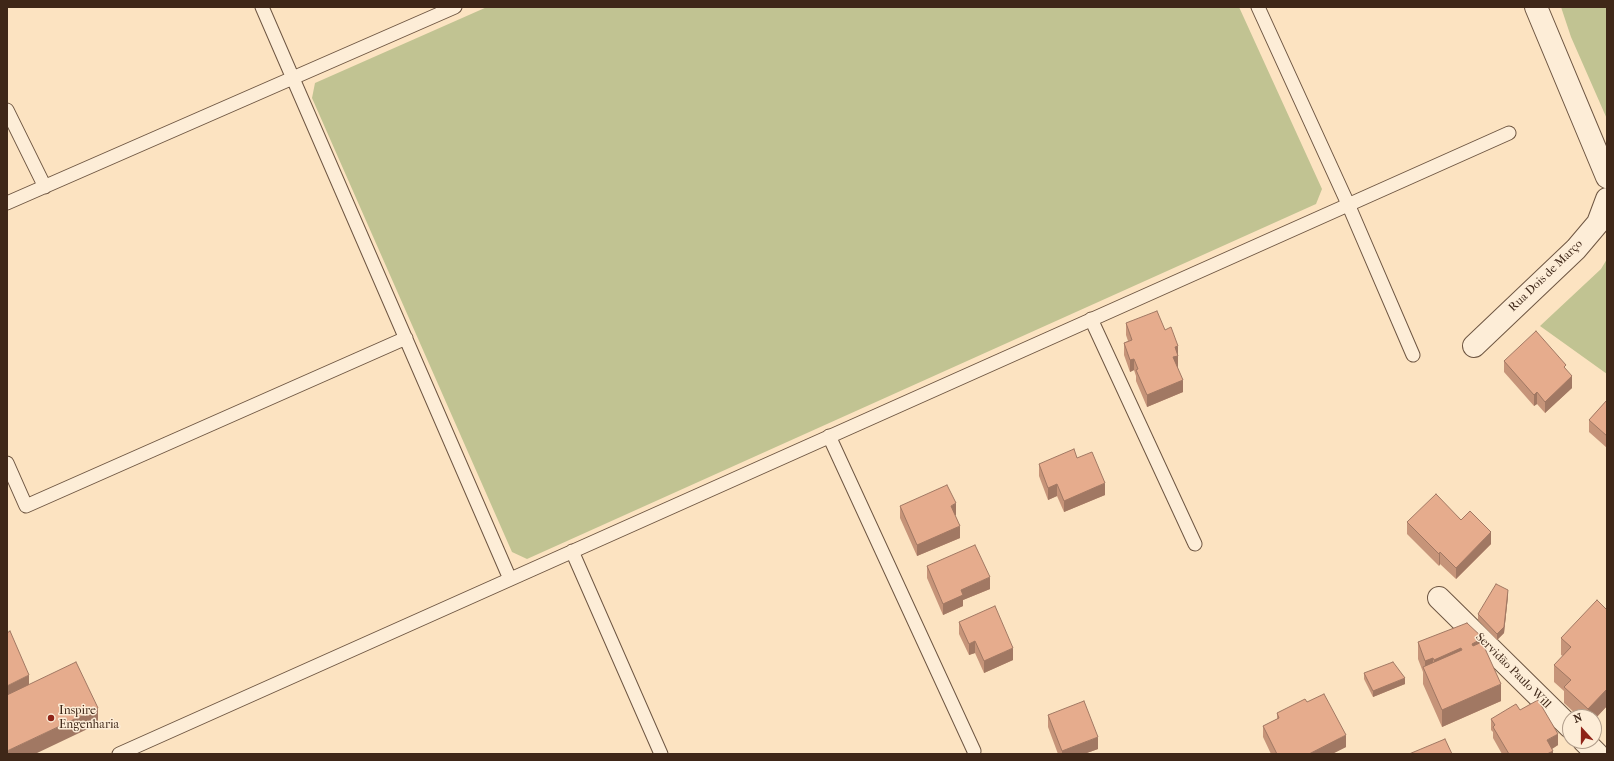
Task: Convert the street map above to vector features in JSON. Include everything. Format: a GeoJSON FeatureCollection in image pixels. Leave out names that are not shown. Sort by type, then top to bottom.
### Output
{"type":"FeatureCollection","features":[{"type":"Feature","properties":{"kind":"street"},"geometry":{"type":"LineString","coordinates":[[1536,7],[1607,177]]}},
{"type":"Feature","properties":{"kind":"street","name":"Rua Dois de Março"},"geometry":{"type":"LineString","coordinates":[[1474,346],[1576,249],[1598,223],[1607,199]]}},
{"type":"Feature","properties":{"kind":"street","name":"Servidão Paulo Will"},"geometry":{"type":"LineString","coordinates":[[1439,598],[1562,719]]}},
{"type":"Feature","properties":{"kind":"lane"},"geometry":{"type":"LineString","coordinates":[[262,7],[510,579]]}},
{"type":"Feature","properties":{"kind":"lane"},"geometry":{"type":"LineString","coordinates":[[7,203],[455,7]]}},
{"type":"Feature","properties":{"kind":"lane"},"geometry":{"type":"LineString","coordinates":[[1258,7],[1348,204],[1413,356]]}},
{"type":"Feature","properties":{"kind":"lane"},"geometry":{"type":"LineString","coordinates":[[7,110],[45,187]]}},
{"type":"Feature","properties":{"kind":"lane"},"geometry":{"type":"LineString","coordinates":[[119,754],[1509,133]]}},
{"type":"Feature","properties":{"kind":"lane"},"geometry":{"type":"LineString","coordinates":[[1091,319],[1195,544]]}},
{"type":"Feature","properties":{"kind":"lane"},"geometry":{"type":"LineString","coordinates":[[7,463],[26,506],[406,338]]}},
{"type":"Feature","properties":{"kind":"lane"},"geometry":{"type":"LineString","coordinates":[[829,436],[974,751]]}},
{"type":"Feature","properties":{"kind":"lane"},"geometry":{"type":"LineString","coordinates":[[572,551],[661,754]]}},
{"type":"Feature","properties":{"kind":"green space"},"geometry":{"type":"Polygon","coordinates":[[[487,7],[1239,7],[1322,189],[1316,204],[527,559],[512,552],[312,98],[315,83],[487,7]]]}},
{"type":"Feature","properties":{"kind":"green space"},"geometry":{"type":"Polygon","coordinates":[[[1561,7],[1607,7],[1607,119],[1571,37],[1561,7]]]}},
{"type":"Feature","properties":{"kind":"green space"},"geometry":{"type":"Polygon","coordinates":[[[1607,259],[1607,374],[1540,326],[1601,269],[1607,259]]]}},
{"type":"Feature","properties":{"kind":"building"},"geometry":{"type":"Polygon","coordinates":[[[1157,311],[1165,330],[1171,327],[1178,346],[1175,347],[1178,356],[1173,357],[1183,380],[1147,395],[1136,370],[1138,369],[1134,359],[1130,360],[1124,343],[1132,340],[1126,323],[1157,311]]]}},
{"type":"Feature","properties":{"kind":"building"},"geometry":{"type":"Polygon","coordinates":[[[1536,331],[1566,365],[1564,367],[1572,376],[1545,402],[1537,392],[1534,395],[1504,361],[1536,331]]]}},
{"type":"Feature","properties":{"kind":"building"},"geometry":{"type":"Polygon","coordinates":[[[1607,400],[1607,436],[1589,420],[1607,400]]]}},
{"type":"Feature","properties":{"kind":"building"},"geometry":{"type":"Polygon","coordinates":[[[1074,449],[1077,458],[1092,452],[1105,483],[1064,501],[1057,484],[1048,488],[1039,464],[1074,449]]]}},
{"type":"Feature","properties":{"kind":"building"},"geometry":{"type":"Polygon","coordinates":[[[947,485],[956,503],[951,506],[960,526],[917,545],[900,506],[947,485]]]}},
{"type":"Feature","properties":{"kind":"building"},"geometry":{"type":"Polygon","coordinates":[[[1436,494],[1461,520],[1470,511],[1491,532],[1456,568],[1440,552],[1439,554],[1407,522],[1436,494]]]}},
{"type":"Feature","properties":{"kind":"building"},"geometry":{"type":"Polygon","coordinates":[[[975,545],[990,577],[961,590],[963,595],[943,604],[927,566],[975,545]]]}},
{"type":"Feature","properties":{"kind":"building"},"geometry":{"type":"Polygon","coordinates":[[[1496,584],[1508,590],[1504,627],[1497,634],[1478,614],[1496,584]]]}},
{"type":"Feature","properties":{"kind":"building"},"geometry":{"type":"Polygon","coordinates":[[[1597,600],[1607,610],[1607,689],[1588,709],[1564,687],[1571,680],[1554,665],[1571,647],[1561,638],[1597,600]]]}},
{"type":"Feature","properties":{"kind":"building"},"geometry":{"type":"Polygon","coordinates":[[[995,606],[1013,648],[984,661],[975,641],[969,644],[959,622],[995,606]]]}},
{"type":"Feature","properties":{"kind":"building"},"geometry":{"type":"Polygon","coordinates":[[[1467,623],[1483,638],[1472,644],[1473,646],[1482,642],[1501,684],[1442,710],[1423,667],[1462,650],[1461,648],[1434,660],[1433,658],[1425,661],[1418,642],[1467,623]]]}},
{"type":"Feature","properties":{"kind":"building"},"geometry":{"type":"Polygon","coordinates":[[[10,631],[29,675],[7,686],[7,633],[10,631]]]}},
{"type":"Feature","properties":{"kind":"building","name":"Inspire Engenharia"},"geometry":{"type":"Polygon","coordinates":[[[76,662],[98,708],[7,751],[7,695],[76,662]]]}},
{"type":"Feature","properties":{"kind":"building"},"geometry":{"type":"Polygon","coordinates":[[[1393,662],[1405,678],[1373,691],[1364,673],[1393,662]]]}},
{"type":"Feature","properties":{"kind":"building"},"geometry":{"type":"Polygon","coordinates":[[[1324,694],[1346,735],[1309,754],[1277,754],[1263,726],[1279,718],[1277,713],[1305,699],[1307,702],[1324,694]]]}},
{"type":"Feature","properties":{"kind":"building"},"geometry":{"type":"Polygon","coordinates":[[[1538,700],[1558,734],[1547,740],[1553,751],[1547,754],[1509,754],[1493,727],[1495,725],[1491,719],[1516,704],[1520,710],[1538,700]]]}},
{"type":"Feature","properties":{"kind":"building"},"geometry":{"type":"Polygon","coordinates":[[[1084,701],[1098,737],[1062,751],[1048,715],[1084,701]]]}},
{"type":"Feature","properties":{"kind":"building"},"geometry":{"type":"Polygon","coordinates":[[[1445,739],[1452,754],[1409,754],[1445,739]]]}},
{"type":"Feature","properties":{"kind":"place","name":"Inspire Engenharia"},"geometry":{"type":"Point","coordinates":[51,718]}}]}
